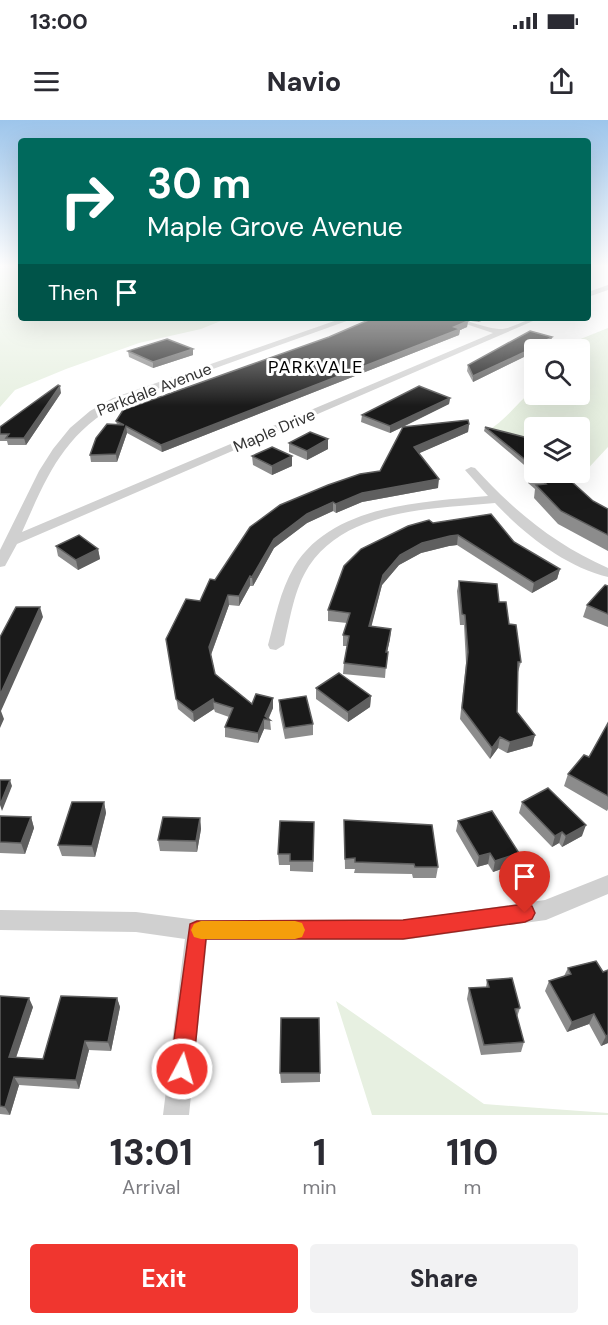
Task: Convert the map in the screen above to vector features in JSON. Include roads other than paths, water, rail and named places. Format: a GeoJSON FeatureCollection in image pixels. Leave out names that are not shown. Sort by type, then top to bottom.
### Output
{"type":"FeatureCollection","features":[{"type":"Feature","properties":{"kind":"street","name":"Parkdale Avenue"},"geometry":{"type":"LineString","coordinates":[[0,563],[29,501],[53,458],[81,420],[117,400],[342,321]]}},
{"type":"Feature","properties":{"kind":"street"},"geometry":{"type":"LineString","coordinates":[[462,321],[502,333]]}},
{"type":"Feature","properties":{"kind":"street","name":"Maple Drive"},"geometry":{"type":"LineString","coordinates":[[12,541],[529,321]]}},
{"type":"Feature","properties":{"kind":"street"},"geometry":{"type":"LineString","coordinates":[[471,470],[496,499],[535,535],[559,551],[608,573]]}},
{"type":"Feature","properties":{"kind":"street"},"geometry":{"type":"LineString","coordinates":[[276,645],[288,597],[302,564],[320,543],[345,529],[404,509],[496,499]]}},
{"type":"Feature","properties":{"kind":"street"},"geometry":{"type":"LineString","coordinates":[[0,920],[136,922],[197,930],[403,930],[546,910],[608,884]]}},
{"type":"Feature","properties":{"kind":"street"},"geometry":{"type":"LineString","coordinates":[[176,1115],[197,930]]}},
{"type":"Feature","properties":{"kind":"district","name":"PARKVALE"},"geometry":{"type":"Point","coordinates":[316,367]}}]}
